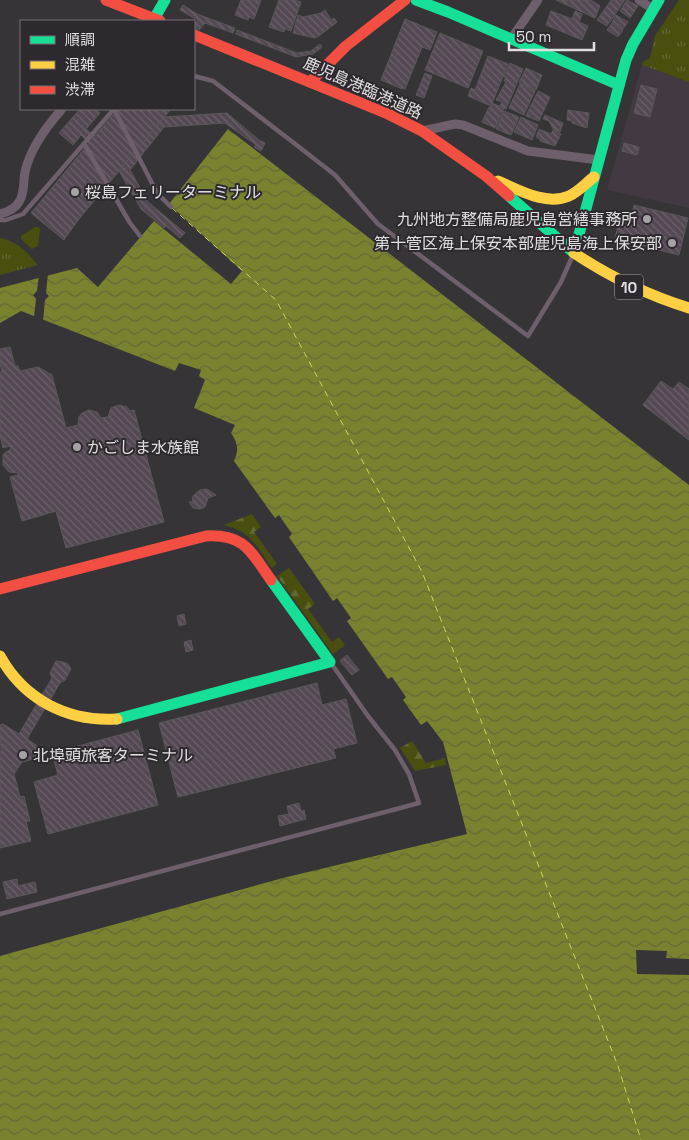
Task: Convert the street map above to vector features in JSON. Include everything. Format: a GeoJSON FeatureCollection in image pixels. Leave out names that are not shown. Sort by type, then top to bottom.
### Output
{"type":"FeatureCollection","features":[{"type":"Feature","properties":{"kind":"main road"},"geometry":{"type":"LineString","coordinates":[[106,0],[154,20]]}},
{"type":"Feature","properties":{"kind":"main road"},"geometry":{"type":"LineString","coordinates":[[156,20],[165,0]]}},
{"type":"Feature","properties":{"kind":"main road"},"geometry":{"type":"LineString","coordinates":[[310,82],[346,46],[405,0]]}},
{"type":"Feature","properties":{"kind":"main road"},"geometry":{"type":"LineString","coordinates":[[416,0],[618,85]]}},
{"type":"Feature","properties":{"kind":"main road"},"geometry":{"type":"LineString","coordinates":[[574,253],[618,85],[633,44],[656,4]]}},
{"type":"Feature","properties":{"kind":"main road","name":"鹿児島港臨港道路"},"geometry":{"type":"LineString","coordinates":[[195,35],[388,114],[422,131],[486,176],[574,253]]}},
{"type":"Feature","properties":{"kind":"main road"},"geometry":{"type":"LineString","coordinates":[[486,176],[528,194],[559,200],[569,196],[594,177]]}},
{"type":"Feature","properties":{"kind":"main road","name":"10"},"geometry":{"type":"LineString","coordinates":[[574,253],[627,286],[661,300],[689,308]]}},
{"type":"Feature","properties":{"kind":"main road"},"geometry":{"type":"LineString","coordinates":[[0,589],[206,536],[223,535],[234,538],[247,547],[330,662],[119,719],[102,720],[76,717],[50,706],[23,686],[0,656]]}},
{"type":"Feature","properties":{"kind":"street"},"geometry":{"type":"LineString","coordinates":[[511,39],[538,0]]}},
{"type":"Feature","properties":{"kind":"street"},"geometry":{"type":"LineString","coordinates":[[639,0],[656,4]]}},
{"type":"Feature","properties":{"kind":"street"},"geometry":{"type":"LineString","coordinates":[[0,214],[12,210],[20,202],[25,171],[30,158],[42,134],[61,110]]}},
{"type":"Feature","properties":{"kind":"street"},"geometry":{"type":"LineString","coordinates":[[422,131],[455,124],[463,125],[528,151],[599,160]]}},
{"type":"Feature","properties":{"kind":"lane"},"geometry":{"type":"LineString","coordinates":[[195,76],[212,81],[301,149],[334,175],[378,224],[528,336],[561,282],[574,253]]}},
{"type":"Feature","properties":{"kind":"lane"},"geometry":{"type":"LineString","coordinates":[[0,220],[6,220],[23,214],[113,110]]}},
{"type":"Feature","properties":{"kind":"lane"},"geometry":{"type":"LineString","coordinates":[[115,110],[157,193],[171,207]]}},
{"type":"Feature","properties":{"kind":"lane"},"geometry":{"type":"LineString","coordinates":[[84,144],[140,236]]}},
{"type":"Feature","properties":{"kind":"lane"},"geometry":{"type":"LineString","coordinates":[[0,914],[419,804],[409,774],[398,756],[330,662]]}},
{"type":"Feature","properties":{"kind":"shaded area"},"geometry":{"type":"Polygon","coordinates":[[[642,65],[689,82],[689,208],[607,190],[642,65]]]}},
{"type":"Feature","properties":{"kind":"green space"},"geometry":{"type":"Polygon","coordinates":[[[679,0],[689,0],[689,82],[642,65],[644,61],[650,58],[655,36],[679,0]]]}},
{"type":"Feature","properties":{"kind":"green space"},"geometry":{"type":"Polygon","coordinates":[[[35,227],[40,229],[38,246],[32,249],[21,239],[21,236],[35,227]]]}},
{"type":"Feature","properties":{"kind":"green space"},"geometry":{"type":"Polygon","coordinates":[[[0,238],[17,245],[38,265],[0,275],[0,238]]]}},
{"type":"Feature","properties":{"kind":"green space"},"geometry":{"type":"Polygon","coordinates":[[[252,514],[261,527],[254,532],[277,564],[272,568],[253,541],[241,532],[224,525],[252,514]]]}},
{"type":"Feature","properties":{"kind":"green space"},"geometry":{"type":"Polygon","coordinates":[[[289,568],[315,604],[308,609],[332,642],[339,637],[345,645],[333,654],[277,576],[289,568]]]}},
{"type":"Feature","properties":{"kind":"green space"},"geometry":{"type":"Polygon","coordinates":[[[412,741],[426,763],[445,758],[446,765],[415,771],[400,748],[412,741]]]}},
{"type":"Feature","properties":{"kind":"water"},"geometry":{"type":"Polygon","coordinates":[[[228,129],[689,485],[689,1140],[0,1140],[0,956],[283,878],[467,834],[443,742],[427,721],[421,725],[403,700],[406,697],[392,677],[388,679],[347,621],[351,618],[337,598],[333,601],[289,537],[292,534],[279,515],[275,518],[234,461],[237,447],[231,433],[235,425],[194,408],[205,380],[199,376],[201,370],[179,363],[175,371],[21,311],[0,323],[0,288],[77,268],[98,287],[154,221],[231,284],[242,271],[169,204],[228,129]]]}},
{"type":"Feature","properties":{"kind":"pier"},"geometry":{"type":"Polygon","coordinates":[[[48,273],[46,293],[49,296],[45,300],[43,321],[34,317],[36,299],[33,295],[37,291],[39,275],[48,273]]]}},
{"type":"Feature","properties":{"kind":"pier"},"geometry":{"type":"Polygon","coordinates":[[[636,950],[667,951],[666,958],[689,959],[689,975],[637,974],[636,950]]]}},
{"type":"Feature","properties":{"kind":"building"},"geometry":{"type":"Polygon","coordinates":[[[241,0],[261,0],[254,19],[249,17],[248,20],[235,15],[241,0]]]}},
{"type":"Feature","properties":{"kind":"building"},"geometry":{"type":"Polygon","coordinates":[[[279,0],[301,2],[291,31],[285,29],[284,32],[269,27],[279,0]]]}},
{"type":"Feature","properties":{"kind":"building"},"geometry":{"type":"Polygon","coordinates":[[[556,0],[591,0],[600,6],[595,18],[556,0]]]}},
{"type":"Feature","properties":{"kind":"building"},"geometry":{"type":"Polygon","coordinates":[[[611,0],[625,0],[607,26],[597,20],[611,0]]]}},
{"type":"Feature","properties":{"kind":"building"},"geometry":{"type":"Polygon","coordinates":[[[627,0],[638,6],[630,18],[620,11],[627,0]]]}},
{"type":"Feature","properties":{"kind":"building"},"geometry":{"type":"Polygon","coordinates":[[[183,5],[197,14],[235,28],[233,33],[205,23],[195,35],[195,24],[198,20],[180,10],[183,5]]]}},
{"type":"Feature","properties":{"kind":"building"},"geometry":{"type":"Polygon","coordinates":[[[325,10],[331,20],[334,18],[337,22],[319,36],[315,38],[293,33],[298,15],[303,17],[321,13],[325,10]]]}},
{"type":"Feature","properties":{"kind":"building"},"geometry":{"type":"Polygon","coordinates":[[[551,11],[572,19],[575,11],[582,14],[579,22],[588,26],[582,40],[546,25],[551,11]]]}},
{"type":"Feature","properties":{"kind":"building"},"geometry":{"type":"Polygon","coordinates":[[[616,15],[628,22],[623,29],[612,22],[616,15]]]}},
{"type":"Feature","properties":{"kind":"building"},"geometry":{"type":"Polygon","coordinates":[[[405,19],[437,32],[430,50],[422,47],[405,89],[402,89],[381,80],[405,19]]]}},
{"type":"Feature","properties":{"kind":"building"},"geometry":{"type":"Polygon","coordinates":[[[612,23],[623,30],[618,37],[607,30],[612,23]]]}},
{"type":"Feature","properties":{"kind":"building"},"geometry":{"type":"Polygon","coordinates":[[[237,30],[297,53],[311,51],[320,44],[322,47],[313,54],[296,57],[236,34],[237,30]]]}},
{"type":"Feature","properties":{"kind":"building"},"geometry":{"type":"Polygon","coordinates":[[[440,33],[483,51],[468,88],[425,70],[440,33]]]}},
{"type":"Feature","properties":{"kind":"building"},"geometry":{"type":"Polygon","coordinates":[[[488,56],[508,64],[491,106],[468,96],[471,88],[475,90],[488,56]]]}},
{"type":"Feature","properties":{"kind":"building"},"geometry":{"type":"Polygon","coordinates":[[[510,63],[523,69],[506,109],[500,106],[502,102],[496,100],[506,82],[504,81],[506,77],[504,77],[510,63]]]}},
{"type":"Feature","properties":{"kind":"building"},"geometry":{"type":"Polygon","coordinates":[[[526,68],[542,75],[536,90],[519,83],[526,68]]]}},
{"type":"Feature","properties":{"kind":"building"},"geometry":{"type":"Polygon","coordinates":[[[425,73],[432,76],[424,98],[416,95],[425,73]]]}},
{"type":"Feature","properties":{"kind":"building"},"geometry":{"type":"Polygon","coordinates":[[[520,84],[535,91],[524,115],[509,108],[520,84]]]}},
{"type":"Feature","properties":{"kind":"building"},"geometry":{"type":"Polygon","coordinates":[[[641,85],[657,89],[650,117],[634,113],[641,85]]]}},
{"type":"Feature","properties":{"kind":"building"},"geometry":{"type":"Polygon","coordinates":[[[538,91],[550,97],[539,121],[526,116],[538,91]]]}},
{"type":"Feature","properties":{"kind":"building"},"geometry":{"type":"Polygon","coordinates":[[[492,103],[504,108],[495,128],[482,122],[492,103]]]}},
{"type":"Feature","properties":{"kind":"building","name":"桜島フェリーターミナル"},"geometry":{"type":"Polygon","coordinates":[[[79,110],[96,110],[100,113],[86,129],[95,136],[117,110],[170,110],[79,219],[64,240],[31,213],[89,143],[81,135],[73,145],[59,133],[79,110]]]}},
{"type":"Feature","properties":{"kind":"building"},"geometry":{"type":"Polygon","coordinates":[[[568,110],[589,113],[587,128],[567,120],[568,110]]]}},
{"type":"Feature","properties":{"kind":"building"},"geometry":{"type":"Polygon","coordinates":[[[504,111],[519,117],[511,135],[496,129],[504,111]]]}},
{"type":"Feature","properties":{"kind":"building"},"geometry":{"type":"Polygon","coordinates":[[[227,113],[265,143],[261,151],[254,147],[256,145],[225,123],[164,127],[130,170],[148,202],[185,233],[180,238],[166,226],[164,228],[141,209],[119,171],[164,117],[227,113]]]}},
{"type":"Feature","properties":{"kind":"building"},"geometry":{"type":"Polygon","coordinates":[[[545,115],[563,123],[560,132],[553,129],[549,121],[543,119],[545,115]]]}},
{"type":"Feature","properties":{"kind":"building"},"geometry":{"type":"Polygon","coordinates":[[[521,117],[538,125],[532,140],[514,132],[521,117]]]}},
{"type":"Feature","properties":{"kind":"building"},"geometry":{"type":"Polygon","coordinates":[[[539,129],[551,134],[553,130],[561,134],[555,146],[540,141],[536,137],[539,129]]]}},
{"type":"Feature","properties":{"kind":"building"},"geometry":{"type":"Polygon","coordinates":[[[624,143],[639,147],[637,155],[622,151],[624,143]]]}},
{"type":"Feature","properties":{"kind":"building"},"geometry":{"type":"Polygon","coordinates":[[[634,205],[688,218],[679,255],[615,239],[621,213],[632,215],[634,205]]]}},
{"type":"Feature","properties":{"kind":"building","name":"かごしま水族館"},"geometry":{"type":"Polygon","coordinates":[[[10,347],[15,366],[18,366],[20,371],[38,367],[52,375],[66,428],[78,425],[79,417],[82,413],[89,410],[97,412],[101,418],[108,417],[111,408],[119,405],[127,407],[130,411],[134,410],[164,522],[66,548],[56,511],[22,521],[10,477],[18,475],[18,473],[9,472],[3,465],[3,455],[11,449],[10,446],[3,448],[0,436],[0,372],[2,372],[0,349],[10,347]]]}},
{"type":"Feature","properties":{"kind":"building"},"geometry":{"type":"Polygon","coordinates":[[[661,381],[673,389],[679,382],[689,389],[689,440],[643,405],[661,381]]]}},
{"type":"Feature","properties":{"kind":"building"},"geometry":{"type":"Polygon","coordinates":[[[207,489],[216,495],[208,498],[205,507],[200,509],[193,508],[189,502],[192,502],[193,496],[200,490],[207,489]]]}},
{"type":"Feature","properties":{"kind":"building"},"geometry":{"type":"Polygon","coordinates":[[[184,614],[186,624],[179,626],[177,616],[184,614]]]}},
{"type":"Feature","properties":{"kind":"building"},"geometry":{"type":"Polygon","coordinates":[[[191,640],[193,650],[186,652],[184,642],[191,640]]]}},
{"type":"Feature","properties":{"kind":"building"},"geometry":{"type":"Polygon","coordinates":[[[347,655],[359,670],[352,675],[340,661],[347,655]]]}},
{"type":"Feature","properties":{"kind":"building","name":"北埠頭旅客ターミナル"},"geometry":{"type":"Polygon","coordinates":[[[56,661],[68,664],[71,669],[65,680],[60,683],[27,739],[45,751],[46,756],[22,762],[14,774],[20,797],[24,796],[30,821],[26,822],[31,841],[0,848],[0,725],[3,724],[19,734],[52,678],[50,673],[56,661]]]}},
{"type":"Feature","properties":{"kind":"building"},"geometry":{"type":"Polygon","coordinates":[[[317,683],[322,705],[346,699],[357,743],[333,749],[336,758],[178,797],[159,723],[317,683]]]}},
{"type":"Feature","properties":{"kind":"building"},"geometry":{"type":"Polygon","coordinates":[[[138,730],[158,805],[48,834],[34,782],[58,775],[52,753],[138,730]]]}},
{"type":"Feature","properties":{"kind":"building"},"geometry":{"type":"Polygon","coordinates":[[[299,803],[301,811],[304,810],[306,819],[280,826],[278,816],[289,814],[287,806],[299,803]]]}},
{"type":"Feature","properties":{"kind":"building"},"geometry":{"type":"Polygon","coordinates":[[[17,879],[18,886],[35,882],[37,892],[7,899],[3,882],[17,879]]]}},
{"type":"Feature","properties":{"kind":"ferry route"},"geometry":{"type":"LineString","coordinates":[[172,208],[276,300],[422,572],[618,1066],[641,1140]]}},
{"type":"Feature","properties":{"kind":"traffic: fast"},"geometry":{"type":"LineString","coordinates":[[154,19],[165,0]]}},
{"type":"Feature","properties":{"kind":"traffic: fast"},"geometry":{"type":"LineString","coordinates":[[416,0],[619,85]]}},
{"type":"Feature","properties":{"kind":"traffic: fast"},"geometry":{"type":"LineString","coordinates":[[509,196],[574,253],[626,60],[633,44],[659,0]]}},
{"type":"Feature","properties":{"kind":"traffic: fast"},"geometry":{"type":"LineString","coordinates":[[117,719],[330,662],[271,580]]}},
{"type":"Feature","properties":{"kind":"traffic: slow"},"geometry":{"type":"LineString","coordinates":[[498,181],[533,196],[560,199],[579,190],[594,177]]}},
{"type":"Feature","properties":{"kind":"traffic: slow"},"geometry":{"type":"LineString","coordinates":[[574,253],[629,285],[689,308]]}},
{"type":"Feature","properties":{"kind":"traffic: slow"},"geometry":{"type":"LineString","coordinates":[[0,656],[22,685],[49,705],[81,717],[117,719]]}},
{"type":"Feature","properties":{"kind":"traffic: jam"},"geometry":{"type":"LineString","coordinates":[[106,0],[157,20]]}},
{"type":"Feature","properties":{"kind":"traffic: jam"},"geometry":{"type":"LineString","coordinates":[[310,82],[346,46],[405,0]]}},
{"type":"Feature","properties":{"kind":"traffic: jam"},"geometry":{"type":"LineString","coordinates":[[195,35],[388,114],[422,131],[486,176],[509,196]]}},
{"type":"Feature","properties":{"kind":"traffic: jam"},"geometry":{"type":"LineString","coordinates":[[0,589],[206,536],[230,538],[246,547],[271,580]]}},
{"type":"Feature","properties":{"kind":"place","name":"桜島フェリーターミナル"},"geometry":{"type":"Point","coordinates":[75,192]}},
{"type":"Feature","properties":{"kind":"place","name":"九州地方整備局鹿児島営繕事務所"},"geometry":{"type":"Point","coordinates":[647,219]}},
{"type":"Feature","properties":{"kind":"place","name":"第十管区海上保安本部鹿児島海上保安部"},"geometry":{"type":"Point","coordinates":[672,243]}},
{"type":"Feature","properties":{"kind":"place","name":"かごしま水族館"},"geometry":{"type":"Point","coordinates":[77,447]}},
{"type":"Feature","properties":{"kind":"place","name":"北埠頭旅客ターミナル"},"geometry":{"type":"Point","coordinates":[23,755]}}]}
